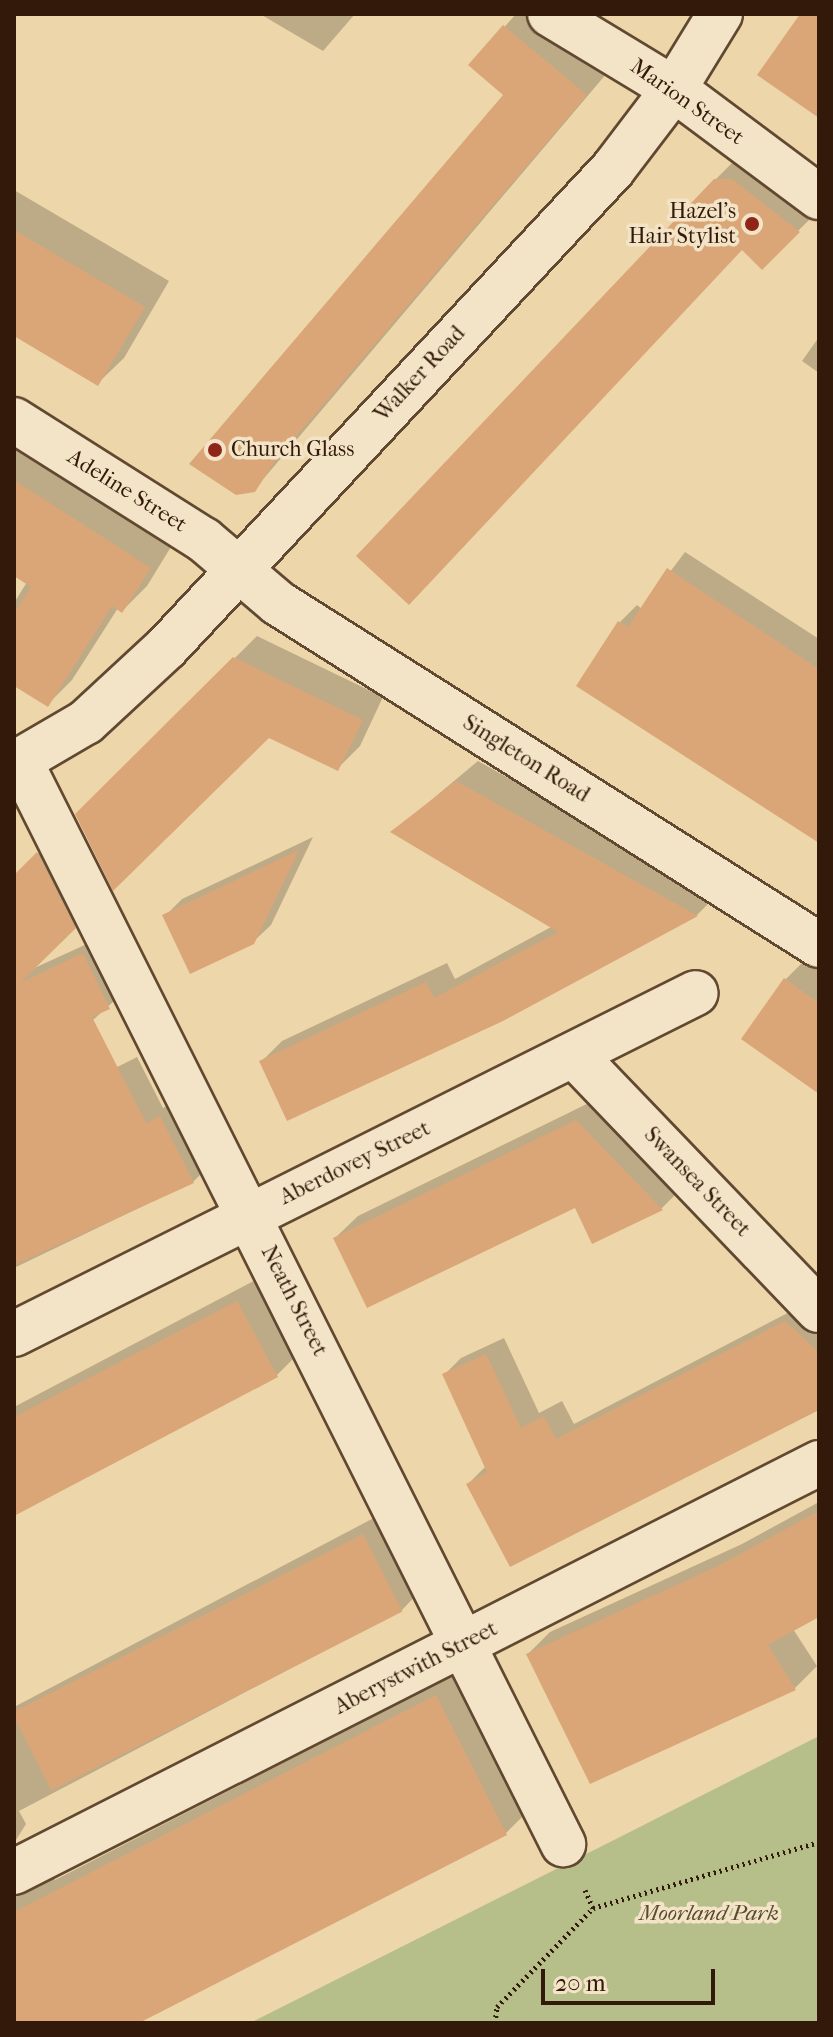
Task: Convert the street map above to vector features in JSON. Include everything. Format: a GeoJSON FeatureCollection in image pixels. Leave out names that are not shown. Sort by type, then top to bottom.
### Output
{"type":"FeatureCollection","features":[{"type":"Feature","properties":{"kind":"street","name":"Marion Street"},"geometry":{"type":"LineString","coordinates":[[550,14],[674,89],[819,197]]}},
{"type":"Feature","properties":{"kind":"street","name":"Walker Road"},"geometry":{"type":"LineString","coordinates":[[17,762],[58,741],[124,691],[613,169],[674,89],[720,14]]}},
{"type":"Feature","properties":{"kind":"street","name":"Adeline Street"},"geometry":{"type":"LineString","coordinates":[[14,420],[204,540],[236,568]]}},
{"type":"Feature","properties":{"kind":"street","name":"Singleton Road"},"geometry":{"type":"LineString","coordinates":[[236,568],[278,603],[819,945]]}},
{"type":"Feature","properties":{"kind":"street","name":"Neath Street"},"geometry":{"type":"LineString","coordinates":[[17,762],[250,1214],[563,1844]]}},
{"type":"Feature","properties":{"kind":"street","name":"Aberdovey Street"},"geometry":{"type":"LineString","coordinates":[[14,1334],[696,993]]}},
{"type":"Feature","properties":{"kind":"street","name":"Swansea Street"},"geometry":{"type":"LineString","coordinates":[[575,1056],[819,1310]]}},
{"type":"Feature","properties":{"kind":"street","name":"Aberystwith Street"},"geometry":{"type":"LineString","coordinates":[[14,1872],[819,1463]]}},
{"type":"Feature","properties":{"kind":"path"},"geometry":{"type":"LineString","coordinates":[[495,2023],[497,2007],[593,1908],[819,1842]]}},
{"type":"Feature","properties":{"kind":"green space","name":"Moorland Park"},"geometry":{"type":"Polygon","coordinates":[[[819,1736],[819,2023],[250,2023],[620,1837],[819,1736]]]}},
{"type":"Feature","properties":{"kind":"building"},"geometry":{"type":"Polygon","coordinates":[[[800,14],[819,14],[819,118],[757,75],[800,14]]]}},
{"type":"Feature","properties":{"kind":"building"},"geometry":{"type":"Polygon","coordinates":[[[503,25],[587,95],[275,461],[255,492],[236,495],[189,464],[503,95],[468,65],[503,25]]]}},
{"type":"Feature","properties":{"kind":"building"},"geometry":{"type":"Polygon","coordinates":[[[714,179],[732,179],[800,232],[762,270],[742,250],[409,605],[356,556],[714,179]]]}},
{"type":"Feature","properties":{"kind":"building"},"geometry":{"type":"Polygon","coordinates":[[[14,230],[145,307],[98,386],[14,336],[14,230]]]}},
{"type":"Feature","properties":{"kind":"building"},"geometry":{"type":"Polygon","coordinates":[[[14,480],[151,568],[122,613],[112,606],[48,707],[14,686],[14,614],[31,587],[14,576],[14,480]]]}},
{"type":"Feature","properties":{"kind":"building"},"geometry":{"type":"Polygon","coordinates":[[[667,568],[819,669],[819,843],[576,686],[618,621],[628,627],[667,568]]]}},
{"type":"Feature","properties":{"kind":"building"},"geometry":{"type":"Polygon","coordinates":[[[233,657],[363,720],[338,771],[269,738],[113,891],[75,814],[233,657]]]}},
{"type":"Feature","properties":{"kind":"building"},"geometry":{"type":"Polygon","coordinates":[[[456,781],[698,916],[503,1021],[287,1121],[259,1061],[426,982],[434,998],[558,932],[390,832],[456,781]]]}},
{"type":"Feature","properties":{"kind":"building"},"geometry":{"type":"Polygon","coordinates":[[[299,850],[254,944],[190,974],[162,915],[299,850]]]}},
{"type":"Feature","properties":{"kind":"building"},"geometry":{"type":"Polygon","coordinates":[[[37,852],[76,928],[20,983],[83,953],[110,1009],[92,1017],[146,1123],[160,1116],[194,1183],[14,1265],[14,875],[37,852]]]}},
{"type":"Feature","properties":{"kind":"building"},"geometry":{"type":"Polygon","coordinates":[[[784,978],[819,1003],[819,1094],[741,1039],[784,978]]]}},
{"type":"Feature","properties":{"kind":"building"},"geometry":{"type":"Polygon","coordinates":[[[576,1120],[663,1210],[592,1244],[575,1208],[367,1308],[333,1238],[576,1120]]]}},
{"type":"Feature","properties":{"kind":"building"},"geometry":{"type":"Polygon","coordinates":[[[237,1301],[278,1377],[14,1516],[14,1417],[237,1301]]]}},
{"type":"Feature","properties":{"kind":"building"},"geometry":{"type":"Polygon","coordinates":[[[785,1321],[819,1352],[819,1410],[510,1567],[466,1484],[487,1472],[442,1374],[486,1354],[521,1428],[544,1416],[556,1439],[785,1321]]]}},
{"type":"Feature","properties":{"kind":"building"},"geometry":{"type":"Polygon","coordinates":[[[819,1511],[819,1617],[768,1645],[796,1690],[590,1784],[526,1654],[718,1566],[819,1511]]]}},
{"type":"Feature","properties":{"kind":"building"},"geometry":{"type":"Polygon","coordinates":[[[363,1534],[402,1612],[51,1790],[14,1712],[363,1534]]]}},
{"type":"Feature","properties":{"kind":"building"},"geometry":{"type":"Polygon","coordinates":[[[436,1695],[507,1835],[139,2023],[14,2023],[14,1912],[436,1695]]]}},
{"type":"Feature","properties":{"kind":"place","name":"Hazel's Hair Stylist"},"geometry":{"type":"Point","coordinates":[752,224]}},
{"type":"Feature","properties":{"kind":"place","name":"Church Glass"},"geometry":{"type":"Point","coordinates":[215,450]}}]}
